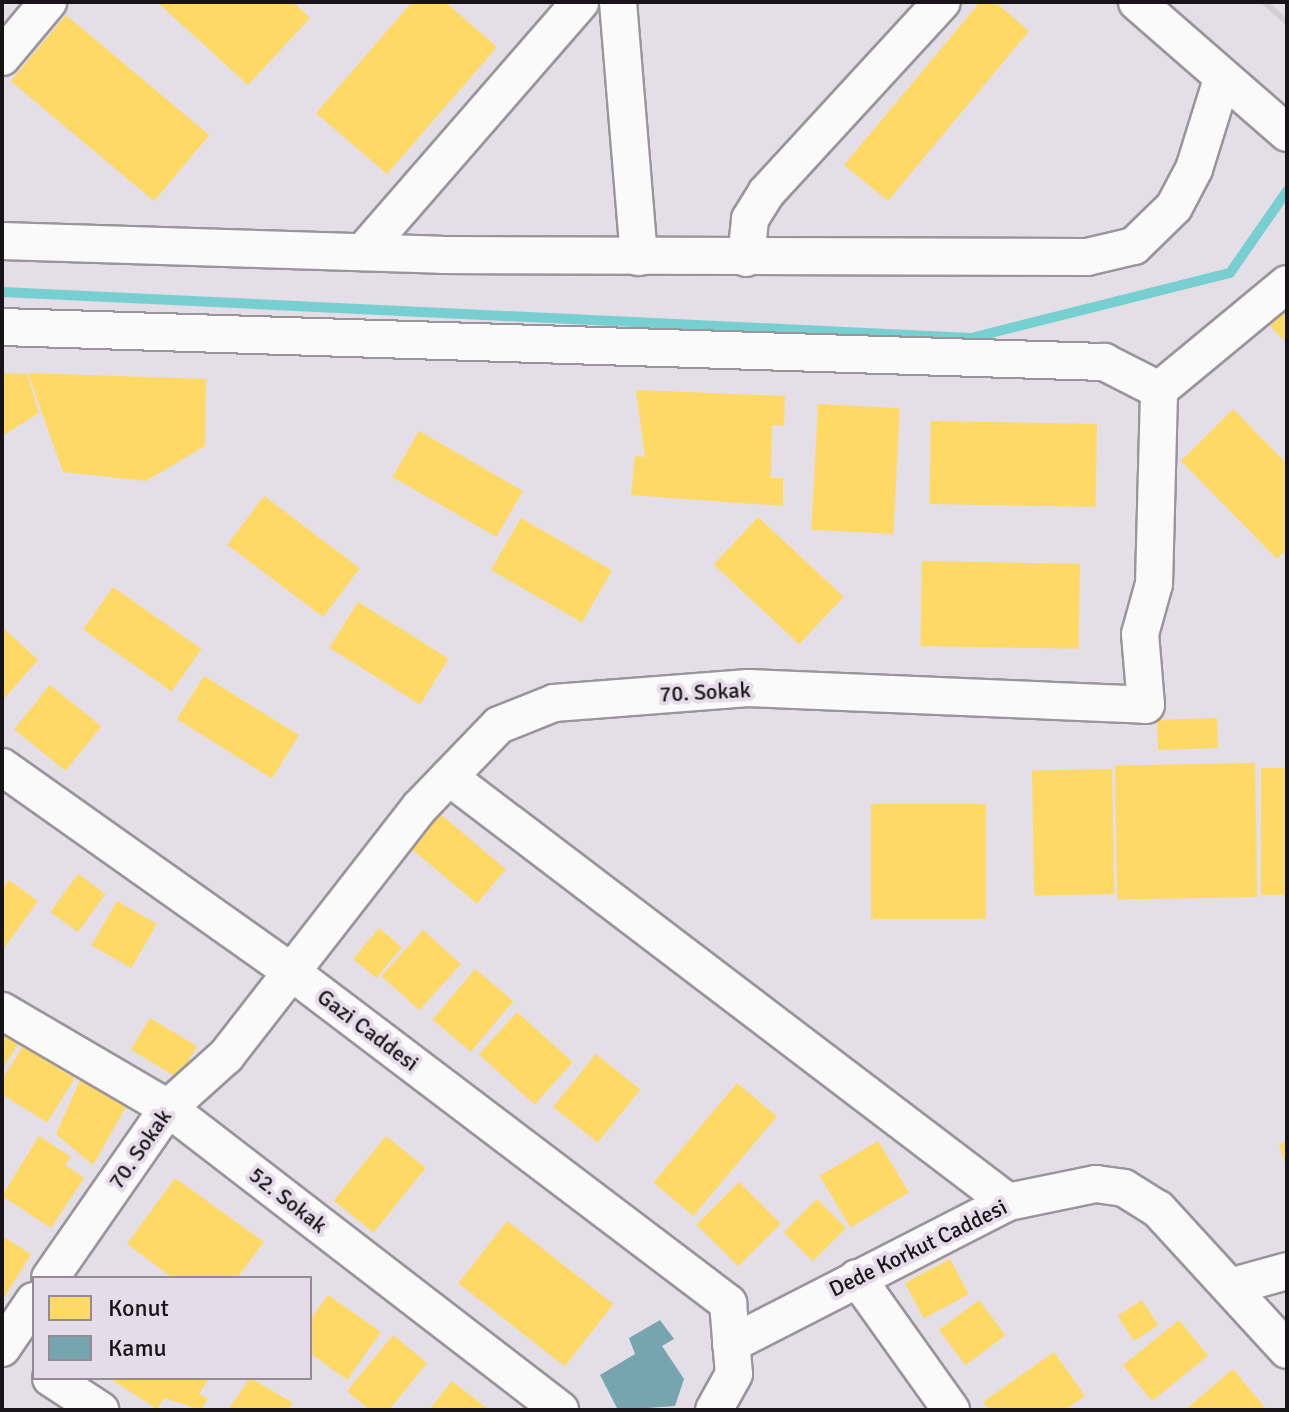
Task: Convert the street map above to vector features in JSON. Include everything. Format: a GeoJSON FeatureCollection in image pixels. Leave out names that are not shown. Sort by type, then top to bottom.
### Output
{"type":"FeatureCollection","features":[{"type":"Feature","properties":{"kind":"street"},"geometry":{"type":"LineString","coordinates":[[2,57],[48,2]]}},
{"type":"Feature","properties":{"kind":"street"},"geometry":{"type":"LineString","coordinates":[[363,252],[580,2]]}},
{"type":"Feature","properties":{"kind":"street"},"geometry":{"type":"LineString","coordinates":[[618,2],[639,257]]}},
{"type":"Feature","properties":{"kind":"street"},"geometry":{"type":"LineString","coordinates":[[746,258],[750,219],[767,192],[942,2]]}},
{"type":"Feature","properties":{"kind":"street"},"geometry":{"type":"LineString","coordinates":[[1137,2],[1280,127]]}},
{"type":"Feature","properties":{"kind":"street"},"geometry":{"type":"LineString","coordinates":[[2,241],[639,257],[1087,257],[1134,246],[1174,207],[1194,169],[1222,79]]}},
{"type":"Feature","properties":{"kind":"street"},"geometry":{"type":"LineString","coordinates":[[2,327],[1104,362],[1159,390],[1287,284]]}},
{"type":"Feature","properties":{"kind":"street","name":"70. Sokak"},"geometry":{"type":"LineString","coordinates":[[51,1276],[168,1108],[226,1056],[290,971],[449,777],[499,725],[554,703],[748,688],[1146,705],[1140,634],[1154,584],[1159,390]]}},
{"type":"Feature","properties":{"kind":"street","name":"Gazi Caddesi"},"geometry":{"type":"LineString","coordinates":[[2,767],[290,971],[728,1303],[731,1344]]}},
{"type":"Feature","properties":{"kind":"street"},"geometry":{"type":"LineString","coordinates":[[449,777],[1008,1202]]}},
{"type":"Feature","properties":{"kind":"street","name":"52. Sokak"},"geometry":{"type":"LineString","coordinates":[[2,1011],[168,1108],[560,1410]]}},
{"type":"Feature","properties":{"kind":"street","name":"Dede Korkut Caddesi"},"geometry":{"type":"LineString","coordinates":[[731,1344],[1008,1202],[1096,1184],[1124,1188],[1158,1209],[1233,1286],[1287,1350]]}},
{"type":"Feature","properties":{"kind":"street"},"geometry":{"type":"LineString","coordinates":[[1233,1286],[1287,1271]]}},
{"type":"Feature","properties":{"kind":"street"},"geometry":{"type":"LineString","coordinates":[[857,1278],[951,1410]]}},
{"type":"Feature","properties":{"kind":"street"},"geometry":{"type":"LineString","coordinates":[[32,1304],[2,1346],[32,1365]]}},
{"type":"Feature","properties":{"kind":"street"},"geometry":{"type":"LineString","coordinates":[[714,1410],[734,1374],[731,1344]]}},
{"type":"Feature","properties":{"kind":"street"},"geometry":{"type":"LineString","coordinates":[[54,1380],[100,1410]]}},
{"type":"Feature","properties":{"kind":"building: Konut"},"geometry":{"type":"Polygon","coordinates":[[[157,2],[293,2],[310,18],[248,85],[157,2]]]}},
{"type":"Feature","properties":{"kind":"building: Konut"},"geometry":{"type":"Polygon","coordinates":[[[412,2],[445,2],[497,47],[387,174],[316,113],[412,2]]]}},
{"type":"Feature","properties":{"kind":"building: Konut"},"geometry":{"type":"Polygon","coordinates":[[[980,2],[995,2],[1029,31],[888,201],[844,165],[980,2]]]}},
{"type":"Feature","properties":{"kind":"building: Konut"},"geometry":{"type":"Polygon","coordinates":[[[66,15],[209,135],[154,201],[11,81],[66,15]]]}},
{"type":"Feature","properties":{"kind":"building: Konut"},"geometry":{"type":"Polygon","coordinates":[[[1287,309],[1287,343],[1270,326],[1287,309]]]}},
{"type":"Feature","properties":{"kind":"building: Konut"},"geometry":{"type":"Polygon","coordinates":[[[2,373],[27,374],[39,413],[2,436],[2,373]]]}},
{"type":"Feature","properties":{"kind":"building: Konut"},"geometry":{"type":"Polygon","coordinates":[[[28,373],[206,379],[205,446],[146,481],[63,472],[28,373]]]}},
{"type":"Feature","properties":{"kind":"building: Konut"},"geometry":{"type":"Polygon","coordinates":[[[636,390],[785,396],[784,426],[772,425],[771,478],[783,478],[783,506],[631,495],[635,456],[645,457],[636,390]]]}},
{"type":"Feature","properties":{"kind":"building: Konut"},"geometry":{"type":"Polygon","coordinates":[[[818,404],[900,408],[893,534],[811,530],[818,404]]]}},
{"type":"Feature","properties":{"kind":"building: Konut"},"geometry":{"type":"Polygon","coordinates":[[[1233,409],[1287,464],[1287,549],[1277,559],[1181,461],[1233,409]]]}},
{"type":"Feature","properties":{"kind":"building: Konut"},"geometry":{"type":"Polygon","coordinates":[[[931,421],[1097,424],[1096,507],[930,504],[931,421]]]}},
{"type":"Feature","properties":{"kind":"building: Konut"},"geometry":{"type":"Polygon","coordinates":[[[419,431],[523,491],[496,537],[392,477],[419,431]]]}},
{"type":"Feature","properties":{"kind":"building: Konut"},"geometry":{"type":"Polygon","coordinates":[[[264,496],[360,568],[323,617],[227,545],[264,496]]]}},
{"type":"Feature","properties":{"kind":"building: Konut"},"geometry":{"type":"Polygon","coordinates":[[[758,517],[844,597],[799,644],[714,565],[758,517]]]}},
{"type":"Feature","properties":{"kind":"building: Konut"},"geometry":{"type":"Polygon","coordinates":[[[521,518],[612,570],[582,622],[491,570],[521,518]]]}},
{"type":"Feature","properties":{"kind":"building: Konut"},"geometry":{"type":"Polygon","coordinates":[[[922,561],[1080,564],[1078,649],[921,646],[922,561]]]}},
{"type":"Feature","properties":{"kind":"building: Konut"},"geometry":{"type":"Polygon","coordinates":[[[113,587],[201,649],[172,692],[83,630],[113,587]]]}},
{"type":"Feature","properties":{"kind":"building: Konut"},"geometry":{"type":"Polygon","coordinates":[[[358,602],[449,659],[420,704],[329,648],[358,602]]]}},
{"type":"Feature","properties":{"kind":"building: Konut"},"geometry":{"type":"Polygon","coordinates":[[[2,627],[38,660],[2,701],[2,627]]]}},
{"type":"Feature","properties":{"kind":"building: Konut"},"geometry":{"type":"Polygon","coordinates":[[[204,676],[299,735],[272,779],[177,719],[204,676]]]}},
{"type":"Feature","properties":{"kind":"building: Konut"},"geometry":{"type":"Polygon","coordinates":[[[50,685],[101,727],[65,771],[14,729],[50,685]]]}},
{"type":"Feature","properties":{"kind":"building: Konut"},"geometry":{"type":"Polygon","coordinates":[[[1217,718],[1218,748],[1158,750],[1157,720],[1217,718]]]}},
{"type":"Feature","properties":{"kind":"building: Konut"},"geometry":{"type":"Polygon","coordinates":[[[1255,763],[1257,897],[1117,899],[1115,765],[1255,763]]]}},
{"type":"Feature","properties":{"kind":"building: Konut"},"geometry":{"type":"Polygon","coordinates":[[[1261,768],[1287,768],[1287,895],[1261,895],[1261,768]]]}},
{"type":"Feature","properties":{"kind":"building: Konut"},"geometry":{"type":"Polygon","coordinates":[[[1112,769],[1114,894],[1034,895],[1032,770],[1112,769]]]}},
{"type":"Feature","properties":{"kind":"building: Konut"},"geometry":{"type":"Polygon","coordinates":[[[871,804],[986,804],[986,919],[871,919],[871,804]]]}},
{"type":"Feature","properties":{"kind":"building: Konut"},"geometry":{"type":"Polygon","coordinates":[[[440,814],[506,869],[477,904],[411,848],[440,814]]]}},
{"type":"Feature","properties":{"kind":"building: Konut"},"geometry":{"type":"Polygon","coordinates":[[[78,874],[106,894],[78,932],[50,912],[78,874]]]}},
{"type":"Feature","properties":{"kind":"building: Konut"},"geometry":{"type":"Polygon","coordinates":[[[9,880],[38,901],[2,951],[2,889],[9,880]]]}},
{"type":"Feature","properties":{"kind":"building: Konut"},"geometry":{"type":"Polygon","coordinates":[[[117,901],[157,924],[131,968],[92,945],[117,901]]]}},
{"type":"Feature","properties":{"kind":"building: Konut"},"geometry":{"type":"Polygon","coordinates":[[[379,928],[402,947],[376,978],[353,959],[379,928]]]}},
{"type":"Feature","properties":{"kind":"building: Konut"},"geometry":{"type":"Polygon","coordinates":[[[423,930],[461,964],[419,1010],[382,976],[423,930]]]}},
{"type":"Feature","properties":{"kind":"building: Konut"},"geometry":{"type":"Polygon","coordinates":[[[475,969],[513,1001],[471,1052],[433,1020],[475,969]]]}},
{"type":"Feature","properties":{"kind":"building: Konut"},"geometry":{"type":"Polygon","coordinates":[[[517,1012],[573,1062],[535,1105],[479,1054],[517,1012]]]}},
{"type":"Feature","properties":{"kind":"building: Konut"},"geometry":{"type":"Polygon","coordinates":[[[150,1018],[197,1046],[178,1078],[131,1050],[150,1018]]]}},
{"type":"Feature","properties":{"kind":"building: Konut"},"geometry":{"type":"Polygon","coordinates":[[[2,1027],[21,1039],[2,1070],[2,1027]]]}},
{"type":"Feature","properties":{"kind":"building: Konut"},"geometry":{"type":"Polygon","coordinates":[[[23,1046],[75,1078],[47,1122],[2,1094],[2,1080],[23,1046]]]}},
{"type":"Feature","properties":{"kind":"building: Konut"},"geometry":{"type":"Polygon","coordinates":[[[596,1054],[640,1090],[598,1143],[553,1107],[596,1054]]]}},
{"type":"Feature","properties":{"kind":"building: Konut"},"geometry":{"type":"Polygon","coordinates":[[[81,1078],[127,1105],[93,1165],[56,1134],[81,1078]]]}},
{"type":"Feature","properties":{"kind":"building: Konut"},"geometry":{"type":"Polygon","coordinates":[[[737,1083],[777,1116],[693,1216],[653,1183],[737,1083]]]}},
{"type":"Feature","properties":{"kind":"building: Konut"},"geometry":{"type":"Polygon","coordinates":[[[39,1136],[71,1157],[65,1165],[84,1178],[51,1228],[2,1196],[39,1136]]]}},
{"type":"Feature","properties":{"kind":"building: Konut"},"geometry":{"type":"Polygon","coordinates":[[[386,1136],[426,1168],[373,1233],[334,1201],[386,1136]]]}},
{"type":"Feature","properties":{"kind":"building: Konut"},"geometry":{"type":"Polygon","coordinates":[[[878,1141],[909,1192],[851,1227],[820,1176],[878,1141]]]}},
{"type":"Feature","properties":{"kind":"building: Konut"},"geometry":{"type":"Polygon","coordinates":[[[1287,1141],[1287,1167],[1286,1167],[1279,1144],[1287,1141]]]}},
{"type":"Feature","properties":{"kind":"building: Konut"},"geometry":{"type":"Polygon","coordinates":[[[175,1178],[264,1242],[238,1276],[170,1276],[127,1244],[175,1178]]]}},
{"type":"Feature","properties":{"kind":"building: Konut"},"geometry":{"type":"Polygon","coordinates":[[[739,1182],[781,1224],[738,1266],[697,1224],[739,1182]]]}},
{"type":"Feature","properties":{"kind":"building: Konut"},"geometry":{"type":"Polygon","coordinates":[[[817,1199],[846,1228],[813,1261],[784,1232],[817,1199]]]}},
{"type":"Feature","properties":{"kind":"building: Konut"},"geometry":{"type":"Polygon","coordinates":[[[507,1221],[613,1304],[565,1366],[458,1283],[507,1221]]]}},
{"type":"Feature","properties":{"kind":"building: Konut"},"geometry":{"type":"Polygon","coordinates":[[[2,1236],[31,1254],[2,1301],[2,1236]]]}},
{"type":"Feature","properties":{"kind":"building: Konut"},"geometry":{"type":"Polygon","coordinates":[[[950,1259],[969,1294],[924,1318],[905,1283],[950,1259]]]}},
{"type":"Feature","properties":{"kind":"building: Konut"},"geometry":{"type":"Polygon","coordinates":[[[328,1295],[381,1332],[347,1380],[312,1354],[312,1317],[328,1295]]]}},
{"type":"Feature","properties":{"kind":"building: Konut"},"geometry":{"type":"Polygon","coordinates":[[[979,1300],[1005,1335],[966,1365],[939,1330],[979,1300]]]}},
{"type":"Feature","properties":{"kind":"building: Konut"},"geometry":{"type":"Polygon","coordinates":[[[1142,1300],[1158,1325],[1134,1341],[1118,1316],[1142,1300]]]}},
{"type":"Feature","properties":{"kind":"building: Konut"},"geometry":{"type":"Polygon","coordinates":[[[1179,1320],[1208,1356],[1152,1401],[1123,1365],[1179,1320]]]}},
{"type":"Feature","properties":{"kind":"building: Konut"},"geometry":{"type":"Polygon","coordinates":[[[393,1335],[427,1363],[389,1410],[370,1410],[347,1391],[393,1335]]]}},
{"type":"Feature","properties":{"kind":"building: Konut"},"geometry":{"type":"Polygon","coordinates":[[[1054,1352],[1085,1396],[1065,1410],[989,1410],[983,1402],[1054,1352]]]}},
{"type":"Feature","properties":{"kind":"building: Konut"},"geometry":{"type":"Polygon","coordinates":[[[1233,1369],[1267,1410],[1185,1410],[1233,1369]]]}},
{"type":"Feature","properties":{"kind":"building: Konut"},"geometry":{"type":"Polygon","coordinates":[[[112,1380],[208,1380],[199,1394],[208,1399],[201,1410],[164,1398],[157,1409],[112,1380]]]}},
{"type":"Feature","properties":{"kind":"building: Konut"},"geometry":{"type":"Polygon","coordinates":[[[249,1380],[293,1403],[288,1410],[228,1410],[249,1380]]]}},
{"type":"Feature","properties":{"kind":"building: Konut"},"geometry":{"type":"Polygon","coordinates":[[[452,1381],[489,1410],[429,1410],[452,1381]]]}},
{"type":"Feature","properties":{"kind":"building: Kamu"},"geometry":{"type":"Polygon","coordinates":[[[660,1320],[674,1339],[662,1346],[684,1379],[675,1406],[618,1410],[600,1375],[635,1354],[629,1338],[660,1320]]]}},
{"type":"Feature","properties":{"kind":"waterway"},"geometry":{"type":"LineString","coordinates":[[2,292],[971,338],[1230,273],[1287,191]]}},
{"type":"Feature","properties":{"kind":"railway"},"geometry":{"type":"LineString","coordinates":[[1264,2],[1287,22]]}}]}
